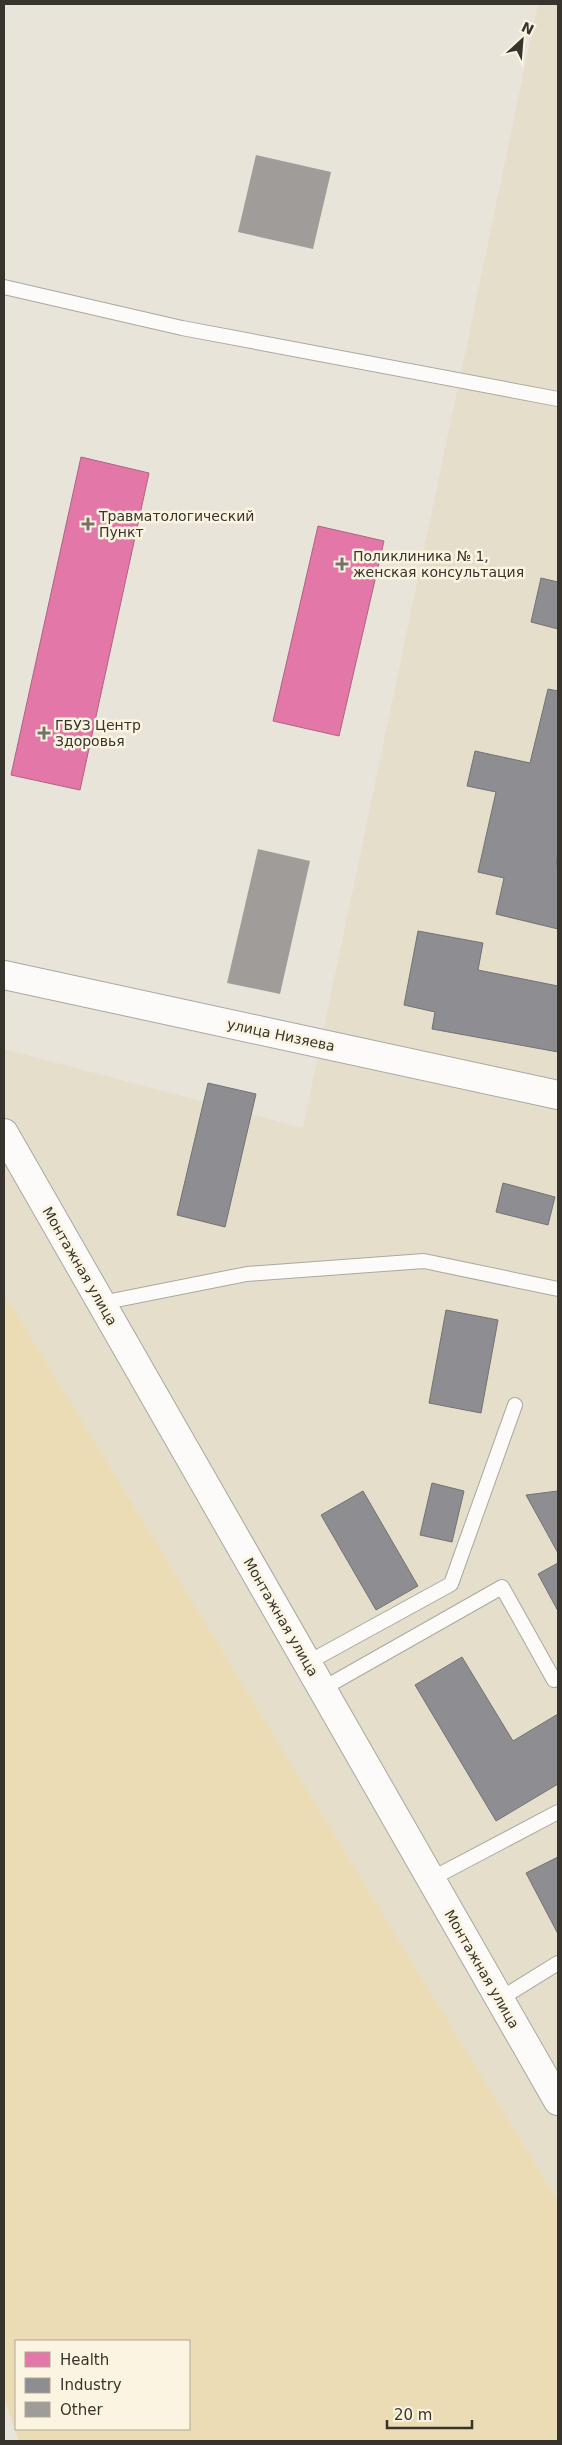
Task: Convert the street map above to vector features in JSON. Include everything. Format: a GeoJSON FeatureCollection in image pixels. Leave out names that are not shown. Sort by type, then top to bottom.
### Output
{"type":"FeatureCollection","features":[{"type":"Feature","properties":{"kind":"street","name":"улица Низяева"},"geometry":{"type":"LineString","coordinates":[[4,975],[558,1095]]}},
{"type":"Feature","properties":{"kind":"street","name":"Монтажная улица"},"geometry":{"type":"LineString","coordinates":[[4,1133],[558,2101]]}},
{"type":"Feature","properties":{"kind":"lane"},"geometry":{"type":"LineString","coordinates":[[4,287],[182,328],[558,399]]}},
{"type":"Feature","properties":{"kind":"lane"},"geometry":{"type":"LineString","coordinates":[[101,1303],[247,1274],[424,1261],[558,1289]]}},
{"type":"Feature","properties":{"kind":"lane"},"geometry":{"type":"LineString","coordinates":[[307,1663],[451,1584],[515,1405]]}},
{"type":"Feature","properties":{"kind":"lane"},"geometry":{"type":"LineString","coordinates":[[322,1689],[502,1587],[554,1680]]}},
{"type":"Feature","properties":{"kind":"lane"},"geometry":{"type":"LineString","coordinates":[[431,1879],[558,1812]]}},
{"type":"Feature","properties":{"kind":"lane"},"geometry":{"type":"LineString","coordinates":[[500,1999],[558,1963]]}},
{"type":"Feature","properties":{"kind":"shaded area"},"geometry":{"type":"Polygon","coordinates":[[[538,4],[558,4],[558,2201],[4,1293],[4,1049],[303,1128],[538,4]]]}},
{"type":"Feature","properties":{"kind":"shaded area"},"geometry":{"type":"Polygon","coordinates":[[[4,1293],[558,2201],[558,2441],[19,2441],[15,2430],[190,2430],[190,2340],[15,2340],[15,2430],[4,2398],[4,1293]]]}},
{"type":"Feature","properties":{"kind":"building: Health"},"geometry":{"type":"Polygon","coordinates":[[[81,457],[149,473],[80,790],[11,775],[81,457]]]}},
{"type":"Feature","properties":{"kind":"building: Health"},"geometry":{"type":"Polygon","coordinates":[[[318,526],[384,541],[339,736],[273,721],[318,526]]]}},
{"type":"Feature","properties":{"kind":"building: Industry"},"geometry":{"type":"Polygon","coordinates":[[[541,578],[558,582],[558,629],[531,622],[541,578]]]}},
{"type":"Feature","properties":{"kind":"building: Industry"},"geometry":{"type":"Polygon","coordinates":[[[548,689],[558,691],[558,854],[556,865],[558,866],[558,929],[496,914],[504,878],[478,872],[496,792],[467,786],[475,751],[530,763],[548,689]]]}},
{"type":"Feature","properties":{"kind":"building: Industry"},"geometry":{"type":"Polygon","coordinates":[[[418,931],[483,943],[478,970],[558,986],[558,1052],[432,1029],[435,1012],[404,1005],[418,931]]]}},
{"type":"Feature","properties":{"kind":"building: Industry"},"geometry":{"type":"Polygon","coordinates":[[[208,1083],[256,1094],[225,1227],[177,1215],[208,1083]]]}},
{"type":"Feature","properties":{"kind":"building: Industry"},"geometry":{"type":"Polygon","coordinates":[[[503,1183],[555,1197],[548,1225],[496,1212],[503,1183]]]}},
{"type":"Feature","properties":{"kind":"building: Industry"},"geometry":{"type":"Polygon","coordinates":[[[446,1310],[498,1320],[481,1413],[429,1403],[446,1310]]]}},
{"type":"Feature","properties":{"kind":"building: Industry"},"geometry":{"type":"Polygon","coordinates":[[[432,1483],[464,1491],[452,1542],[420,1535],[432,1483]]]}},
{"type":"Feature","properties":{"kind":"building: Industry"},"geometry":{"type":"Polygon","coordinates":[[[363,1491],[418,1586],[376,1610],[321,1515],[363,1491]]]}},
{"type":"Feature","properties":{"kind":"building: Industry"},"geometry":{"type":"Polygon","coordinates":[[[558,1491],[558,1553],[526,1495],[558,1491]]]}},
{"type":"Feature","properties":{"kind":"building: Industry"},"geometry":{"type":"Polygon","coordinates":[[[558,1563],[558,1611],[538,1574],[558,1563]]]}},
{"type":"Feature","properties":{"kind":"building: Industry"},"geometry":{"type":"Polygon","coordinates":[[[462,1657],[513,1741],[558,1714],[558,1784],[496,1821],[415,1685],[462,1657]]]}},
{"type":"Feature","properties":{"kind":"building: Industry"},"geometry":{"type":"Polygon","coordinates":[[[558,1857],[558,1934],[526,1873],[558,1857]]]}},
{"type":"Feature","properties":{"kind":"building: Other"},"geometry":{"type":"Polygon","coordinates":[[[256,155],[331,172],[313,249],[238,232],[256,155]]]}},
{"type":"Feature","properties":{"kind":"building: Other"},"geometry":{"type":"Polygon","coordinates":[[[258,849],[310,861],[280,994],[227,983],[258,849]]]}},
{"type":"Feature","properties":{"kind":"place","name":"Травматологический Пункт"},"geometry":{"type":"Point","coordinates":[88,524]}},
{"type":"Feature","properties":{"kind":"place","name":"Поликлиника № 1, женская консультация"},"geometry":{"type":"Point","coordinates":[342,564]}},
{"type":"Feature","properties":{"kind":"place","name":"ГБУЗ Центр Здоровья"},"geometry":{"type":"Point","coordinates":[44,733]}}]}
